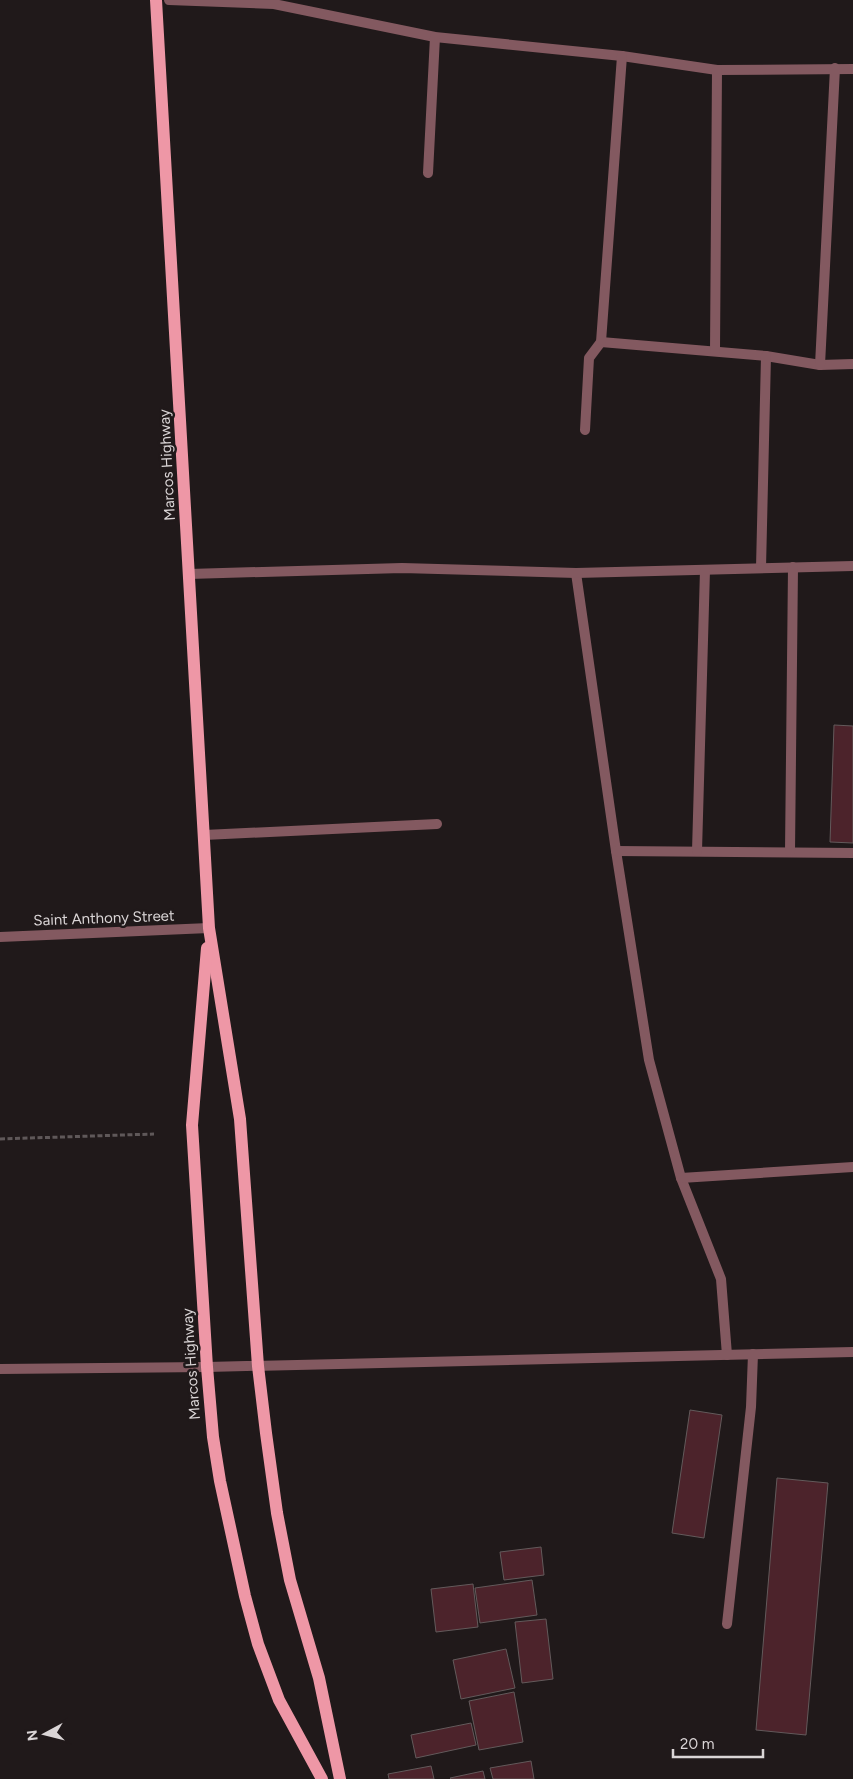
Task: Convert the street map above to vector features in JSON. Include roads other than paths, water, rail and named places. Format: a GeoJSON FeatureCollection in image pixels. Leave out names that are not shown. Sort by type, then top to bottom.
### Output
{"type":"FeatureCollection","features":[{"type":"Feature","properties":{"kind":"main road","name":"Marcos Highway"},"geometry":{"type":"LineString","coordinates":[[156,0],[209,928],[240,1120],[258,1366],[277,1513],[290,1580],[319,1678],[340,1779]]}},
{"type":"Feature","properties":{"kind":"main road","name":"Marcos Highway"},"geometry":{"type":"LineString","coordinates":[[209,928],[192,1125],[213,1437],[220,1480],[245,1596],[258,1644],[279,1700],[322,1779]]}},
{"type":"Feature","properties":{"kind":"street"},"geometry":{"type":"LineString","coordinates":[[169,0],[274,4],[436,38],[622,56],[718,70],[853,69]]}},
{"type":"Feature","properties":{"kind":"street"},"geometry":{"type":"LineString","coordinates":[[428,173],[436,38]]}},
{"type":"Feature","properties":{"kind":"street"},"geometry":{"type":"LineString","coordinates":[[585,430],[589,358],[601,342],[622,56]]}},
{"type":"Feature","properties":{"kind":"street"},"geometry":{"type":"LineString","coordinates":[[820,365],[835,68]]}},
{"type":"Feature","properties":{"kind":"street"},"geometry":{"type":"LineString","coordinates":[[715,351],[718,70]]}},
{"type":"Feature","properties":{"kind":"street"},"geometry":{"type":"LineString","coordinates":[[601,342],[766,356],[820,365],[853,364]]}},
{"type":"Feature","properties":{"kind":"street"},"geometry":{"type":"LineString","coordinates":[[761,568],[766,356]]}},
{"type":"Feature","properties":{"kind":"street"},"geometry":{"type":"LineString","coordinates":[[189,574],[402,568],[576,573],[853,566]]}},
{"type":"Feature","properties":{"kind":"street"},"geometry":{"type":"LineString","coordinates":[[790,852],[793,568]]}},
{"type":"Feature","properties":{"kind":"street"},"geometry":{"type":"LineString","coordinates":[[697,851],[705,570]]}},
{"type":"Feature","properties":{"kind":"street"},"geometry":{"type":"LineString","coordinates":[[576,573],[616,851],[649,1060],[681,1178],[721,1279],[727,1355]]}},
{"type":"Feature","properties":{"kind":"street"},"geometry":{"type":"LineString","coordinates":[[204,835],[437,824]]}},
{"type":"Feature","properties":{"kind":"street"},"geometry":{"type":"LineString","coordinates":[[616,851],[853,852]]}},
{"type":"Feature","properties":{"kind":"street","name":"Saint Anthony Street"},"geometry":{"type":"LineString","coordinates":[[0,937],[209,928]]}},
{"type":"Feature","properties":{"kind":"street"},"geometry":{"type":"LineString","coordinates":[[681,1178],[853,1168]]}},
{"type":"Feature","properties":{"kind":"street"},"geometry":{"type":"LineString","coordinates":[[0,1369],[258,1366],[853,1352]]}},
{"type":"Feature","properties":{"kind":"street"},"geometry":{"type":"LineString","coordinates":[[727,1624],[751,1407],[753,1354]]}}]}
